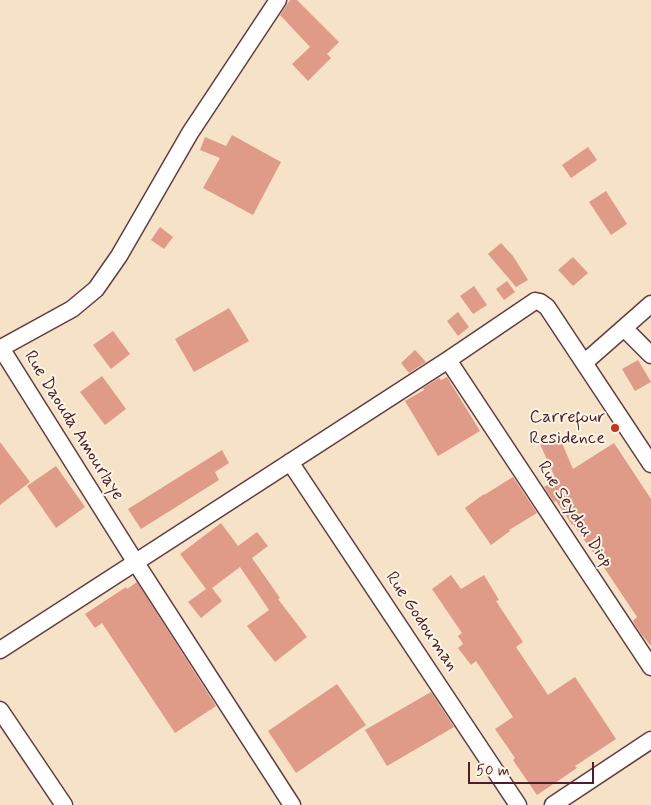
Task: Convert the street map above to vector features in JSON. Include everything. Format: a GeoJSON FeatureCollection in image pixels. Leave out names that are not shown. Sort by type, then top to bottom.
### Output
{"type":"FeatureCollection","features":[{"type":"Feature","properties":{"kind":"street","name":"Rue Daouda Amourlaye"},"geometry":{"type":"LineString","coordinates":[[278,0],[190,132],[119,256],[96,290],[72,309],[1,348],[136,563],[292,805]]}},
{"type":"Feature","properties":{"kind":"street"},"geometry":{"type":"LineString","coordinates":[[0,650],[535,302],[540,302],[547,307],[651,464]]}},
{"type":"Feature","properties":{"kind":"street"},"geometry":{"type":"LineString","coordinates":[[584,363],[651,304]]}},
{"type":"Feature","properties":{"kind":"street"},"geometry":{"type":"LineString","coordinates":[[624,328],[651,355]]}},
{"type":"Feature","properties":{"kind":"street","name":"Rue Seydou Diop"},"geometry":{"type":"LineString","coordinates":[[448,360],[651,667]]}},
{"type":"Feature","properties":{"kind":"street","name":"Rue Godouman"},"geometry":{"type":"LineString","coordinates":[[290,462],[518,805]]}},
{"type":"Feature","properties":{"kind":"street"},"geometry":{"type":"LineString","coordinates":[[0,710],[64,805]]}},
{"type":"Feature","properties":{"kind":"street"},"geometry":{"type":"LineString","coordinates":[[552,805],[651,740]]}},
{"type":"Feature","properties":{"kind":"building"},"geometry":{"type":"Polygon","coordinates":[[[290,0],[297,0],[339,42],[327,54],[331,58],[308,81],[292,64],[310,47],[280,15],[290,0]]]}},
{"type":"Feature","properties":{"kind":"building"},"geometry":{"type":"Polygon","coordinates":[[[232,135],[281,162],[253,215],[203,188],[220,158],[200,150],[205,137],[226,146],[232,135]]]}},
{"type":"Feature","properties":{"kind":"building"},"geometry":{"type":"Polygon","coordinates":[[[588,147],[597,160],[571,178],[562,165],[588,147]]]}},
{"type":"Feature","properties":{"kind":"building"},"geometry":{"type":"Polygon","coordinates":[[[606,191],[627,224],[611,235],[589,202],[606,191]]]}},
{"type":"Feature","properties":{"kind":"building"},"geometry":{"type":"Polygon","coordinates":[[[160,227],[173,237],[164,249],[151,240],[160,227]]]}},
{"type":"Feature","properties":{"kind":"building"},"geometry":{"type":"Polygon","coordinates":[[[501,243],[513,256],[528,280],[516,287],[488,254],[501,243]]]}},
{"type":"Feature","properties":{"kind":"building"},"geometry":{"type":"Polygon","coordinates":[[[573,257],[588,273],[573,286],[558,270],[573,257]]]}},
{"type":"Feature","properties":{"kind":"building"},"geometry":{"type":"Polygon","coordinates":[[[507,281],[515,292],[504,300],[496,289],[507,281]]]}},
{"type":"Feature","properties":{"kind":"building"},"geometry":{"type":"Polygon","coordinates":[[[474,286],[487,305],[473,314],[460,296],[474,286]]]}},
{"type":"Feature","properties":{"kind":"building"},"geometry":{"type":"Polygon","coordinates":[[[229,308],[249,341],[194,372],[175,339],[229,308]]]}},
{"type":"Feature","properties":{"kind":"building"},"geometry":{"type":"Polygon","coordinates":[[[458,312],[469,327],[458,336],[447,321],[458,312]]]}},
{"type":"Feature","properties":{"kind":"building"},"geometry":{"type":"Polygon","coordinates":[[[113,331],[130,354],[111,369],[93,345],[113,331]]]}},
{"type":"Feature","properties":{"kind":"building"},"geometry":{"type":"Polygon","coordinates":[[[415,350],[426,362],[409,373],[401,363],[415,350]]]}},
{"type":"Feature","properties":{"kind":"building"},"geometry":{"type":"Polygon","coordinates":[[[638,360],[651,382],[635,391],[622,369],[638,360]]]}},
{"type":"Feature","properties":{"kind":"building"},"geometry":{"type":"Polygon","coordinates":[[[102,376],[126,409],[105,425],[80,392],[102,376]]]}},
{"type":"Feature","properties":{"kind":"building"},"geometry":{"type":"Polygon","coordinates":[[[447,377],[480,431],[438,456],[405,401],[424,390],[423,388],[439,378],[441,380],[447,377]]]}},
{"type":"Feature","properties":{"kind":"building"},"geometry":{"type":"Polygon","coordinates":[[[559,436],[573,469],[614,443],[651,499],[651,646],[633,621],[637,617],[605,569],[544,487],[556,480],[540,444],[559,436]]]}},
{"type":"Feature","properties":{"kind":"building"},"geometry":{"type":"Polygon","coordinates":[[[0,442],[30,482],[0,505],[0,442]]]}},
{"type":"Feature","properties":{"kind":"building"},"geometry":{"type":"Polygon","coordinates":[[[222,450],[229,463],[215,472],[219,480],[141,529],[128,509],[222,450]]]}},
{"type":"Feature","properties":{"kind":"building"},"geometry":{"type":"Polygon","coordinates":[[[56,466],[85,507],[56,528],[27,486],[56,466]]]}},
{"type":"Feature","properties":{"kind":"building"},"geometry":{"type":"Polygon","coordinates":[[[513,477],[537,513],[509,530],[491,545],[465,508],[513,477]]]}},
{"type":"Feature","properties":{"kind":"building"},"geometry":{"type":"Polygon","coordinates":[[[221,523],[238,546],[257,532],[268,546],[252,558],[280,598],[278,599],[307,637],[275,662],[247,626],[269,610],[240,567],[212,588],[222,601],[201,618],[188,602],[206,589],[180,554],[221,523]]]}},
{"type":"Feature","properties":{"kind":"building"},"geometry":{"type":"Polygon","coordinates":[[[451,575],[461,589],[484,575],[499,600],[496,601],[523,642],[516,647],[548,695],[575,677],[616,739],[575,766],[577,768],[537,795],[495,729],[513,717],[476,661],[471,665],[458,648],[463,644],[458,636],[462,633],[432,589],[451,575]]]}},
{"type":"Feature","properties":{"kind":"building"},"geometry":{"type":"Polygon","coordinates":[[[137,582],[216,706],[175,733],[102,623],[95,628],[85,614],[126,587],[127,589],[137,582]]]}},
{"type":"Feature","properties":{"kind":"building"},"geometry":{"type":"Polygon","coordinates":[[[337,684],[366,725],[296,773],[268,731],[337,684]]]}},
{"type":"Feature","properties":{"kind":"building"},"geometry":{"type":"Polygon","coordinates":[[[431,692],[454,727],[387,766],[365,730],[431,692]]]}},
{"type":"Feature","properties":{"kind":"place","name":"Carrefour Residence"},"geometry":{"type":"Point","coordinates":[615,428]}}]}
